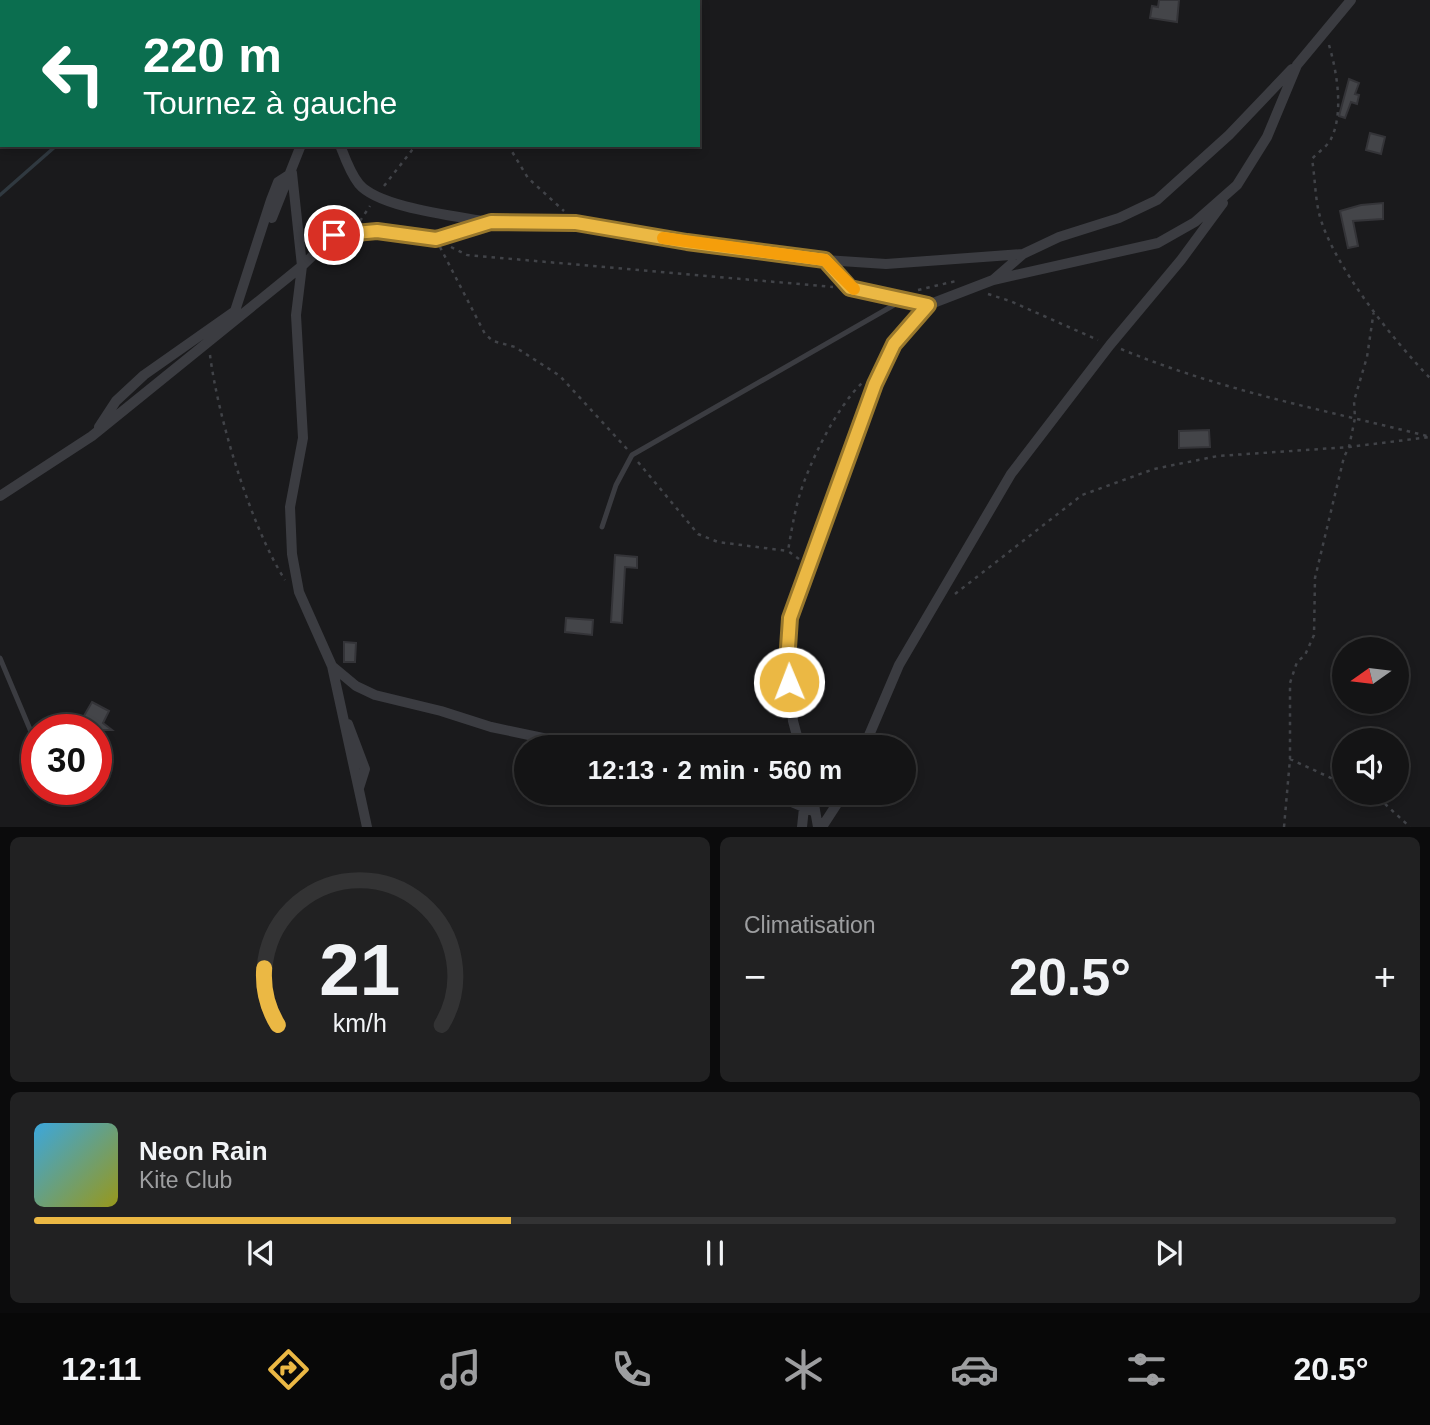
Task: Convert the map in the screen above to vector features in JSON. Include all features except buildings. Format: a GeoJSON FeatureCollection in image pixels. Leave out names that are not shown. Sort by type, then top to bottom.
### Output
{"type":"FeatureCollection","features":[{"type":"Feature","properties":{"kind":"street"},"geometry":{"type":"LineString","coordinates":[[993,280],[1023,254],[1059,237],[1119,218],[1157,200],[1230,135],[1297,65],[1351,0]]}},
{"type":"Feature","properties":{"kind":"street"},"geometry":{"type":"LineString","coordinates":[[869,735],[899,665],[1011,474],[1110,345],[1181,260],[1237,184],[1267,136],[1297,65]]}},
{"type":"Feature","properties":{"kind":"street"},"geometry":{"type":"LineString","coordinates":[[300,147],[292,173],[302,266],[296,315],[303,438],[290,507],[292,554],[299,592],[332,666],[368,827]]}},
{"type":"Feature","properties":{"kind":"street"},"geometry":{"type":"LineString","coordinates":[[341,147],[360,186],[377,195],[411,208],[491,222],[576,223],[687,242],[825,260],[886,264],[1023,254]]}},
{"type":"Feature","properties":{"kind":"street"},"geometry":{"type":"LineString","coordinates":[[0,496],[92,436],[209,340],[233,316],[278,182],[292,173]]}},
{"type":"Feature","properties":{"kind":"street"},"geometry":{"type":"LineString","coordinates":[[825,260],[850,288],[901,302],[928,305],[993,280],[1158,243],[1195,222],[1237,184]]}},
{"type":"Feature","properties":{"kind":"street"},"geometry":{"type":"LineString","coordinates":[[92,436],[116,401],[144,375],[302,266],[334,235],[377,231],[436,239],[491,222]]}},
{"type":"Feature","properties":{"kind":"street"},"geometry":{"type":"LineString","coordinates":[[797,735],[787,663],[790,618],[885,362],[894,344],[928,305]]}},
{"type":"Feature","properties":{"kind":"street"},"geometry":{"type":"LineString","coordinates":[[332,666],[356,686],[374,695],[529,735]]}},
{"type":"Feature","properties":{"kind":"street"},"geometry":{"type":"LineString","coordinates":[[798,805],[809,810],[820,827],[836,805]]}},
{"type":"Feature","properties":{"kind":"street"},"geometry":{"type":"LineString","coordinates":[[802,827],[810,805]]}},
{"type":"Feature","properties":{"kind":"lane"},"geometry":{"type":"LineString","coordinates":[[602,527],[616,485],[632,455],[901,302]]}},
{"type":"Feature","properties":{"kind":"lane"},"geometry":{"type":"LineString","coordinates":[[0,658],[24,714]]}},
{"type":"Feature","properties":{"kind":"path"},"geometry":{"type":"LineString","coordinates":[[1325,32],[1332,57],[1338,106],[1335,131],[1329,143],[1312,159],[1320,214],[1334,249],[1374,310],[1430,378]]}},
{"type":"Feature","properties":{"kind":"path"},"geometry":{"type":"LineString","coordinates":[[347,232],[362,219],[413,147]]}},
{"type":"Feature","properties":{"kind":"path"},"geometry":{"type":"LineString","coordinates":[[509,147],[528,178],[576,223]]}},
{"type":"Feature","properties":{"kind":"path"},"geometry":{"type":"LineString","coordinates":[[436,239],[467,256],[850,288]]}},
{"type":"Feature","properties":{"kind":"path"},"geometry":{"type":"LineString","coordinates":[[436,239],[485,334],[494,341],[515,346],[561,376],[698,534],[718,542],[788,551],[810,568]]}},
{"type":"Feature","properties":{"kind":"path"},"geometry":{"type":"LineString","coordinates":[[915,291],[957,281]]}},
{"type":"Feature","properties":{"kind":"path"},"geometry":{"type":"LineString","coordinates":[[968,290],[1010,301],[1110,345],[1187,373],[1317,411],[1430,437]]}},
{"type":"Feature","properties":{"kind":"path"},"geometry":{"type":"LineString","coordinates":[[1284,827],[1290,760],[1290,683],[1297,662],[1305,654],[1314,635],[1315,578],[1344,457],[1349,447],[1355,418],[1354,401],[1367,358],[1374,310]]}},
{"type":"Feature","properties":{"kind":"path"},"geometry":{"type":"LineString","coordinates":[[209,340],[220,403],[242,483],[276,566],[289,587]]}},
{"type":"Feature","properties":{"kind":"path"},"geometry":{"type":"LineString","coordinates":[[788,551],[799,497],[818,450],[853,392],[869,377]]}},
{"type":"Feature","properties":{"kind":"path"},"geometry":{"type":"LineString","coordinates":[[954,595],[1082,495],[1154,469],[1218,456],[1349,447],[1430,437]]}},
{"type":"Feature","properties":{"kind":"path"},"geometry":{"type":"LineString","coordinates":[[1290,760],[1332,779]]}},
{"type":"Feature","properties":{"kind":"path"},"geometry":{"type":"LineString","coordinates":[[1386,805],[1410,827]]}},
{"type":"Feature","properties":{"kind":"waterway"},"geometry":{"type":"LineString","coordinates":[[0,195],[55,147]]}},
{"type":"Feature","properties":{"kind":"slow traffic"},"geometry":{"type":"LineString","coordinates":[[663,238],[825,260],[850,288],[854,289]]}},
{"type":"Feature","properties":{"kind":"route"},"geometry":{"type":"LineString","coordinates":[[334,235],[377,231],[436,239],[491,222],[576,223],[687,242],[825,260],[850,288],[901,302],[928,305],[894,344],[875,384],[850,461],[790,618],[787,663],[789,682]]}}]}
